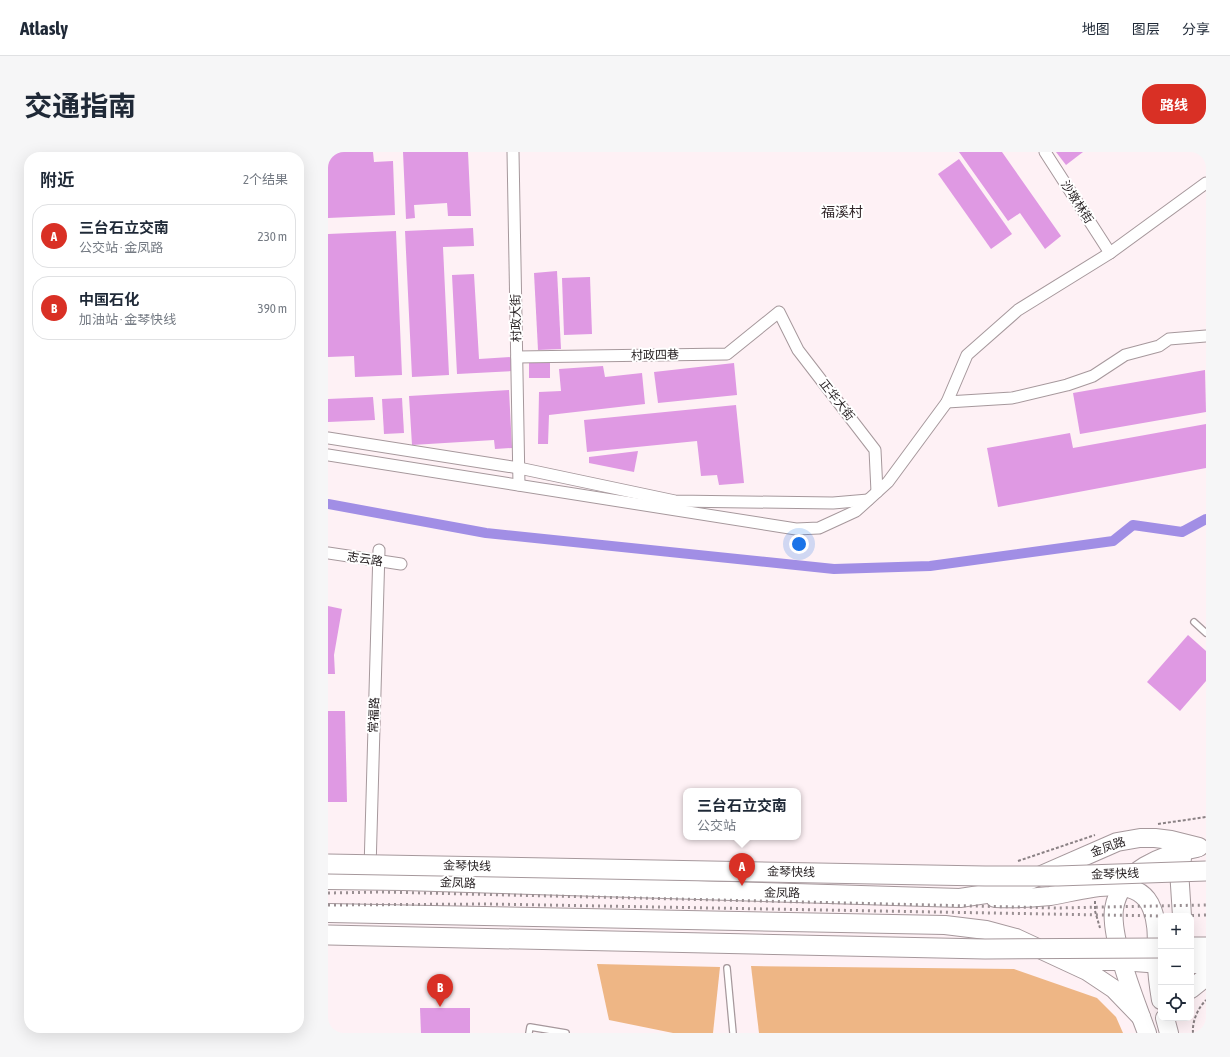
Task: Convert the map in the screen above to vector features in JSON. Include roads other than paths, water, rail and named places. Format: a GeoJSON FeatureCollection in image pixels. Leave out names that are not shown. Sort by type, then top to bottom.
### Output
{"type":"FeatureCollection","features":[{"type":"Feature","properties":{"kind":"highway","name":"金琴快线"},"geometry":{"type":"LineString","coordinates":[[328,864],[992,876],[1058,876],[1206,871]]}},
{"type":"Feature","properties":{"kind":"highway"},"geometry":{"type":"LineString","coordinates":[[328,935],[985,950],[1158,958]]}},
{"type":"Feature","properties":{"kind":"highway"},"geometry":{"type":"LineString","coordinates":[[1192,949],[1200,962]]}},
{"type":"Feature","properties":{"kind":"main road","name":"金凤路"},"geometry":{"type":"LineString","coordinates":[[328,880],[960,898],[999,892],[1014,887],[1117,842],[1140,838],[1155,838],[1178,841],[1203,847]]}},
{"type":"Feature","properties":{"kind":"main road"},"geometry":{"type":"LineString","coordinates":[[1144,1025],[1121,961],[1114,910],[1116,900],[1122,888],[1134,875],[1159,858],[1177,852],[1203,847]]}},
{"type":"Feature","properties":{"kind":"main road"},"geometry":{"type":"LineString","coordinates":[[1182,913],[1180,864],[1186,855],[1203,847]]}},
{"type":"Feature","properties":{"kind":"main road"},"geometry":{"type":"LineString","coordinates":[[960,898],[1024,899],[1052,896],[1091,888],[1122,888],[1143,895],[1152,908],[1156,923],[1159,949]]}},
{"type":"Feature","properties":{"kind":"main road"},"geometry":{"type":"LineString","coordinates":[[328,913],[945,925],[986,930],[1016,938],[1087,971],[1114,989],[1144,1025]]}},
{"type":"Feature","properties":{"kind":"main road"},"geometry":{"type":"LineString","coordinates":[[1064,961],[1121,961],[1158,958]]}},
{"type":"Feature","properties":{"kind":"main road"},"geometry":{"type":"LineString","coordinates":[[1194,986],[1198,981],[1200,962]]}},
{"type":"Feature","properties":{"kind":"main road"},"geometry":{"type":"LineString","coordinates":[[1166,1021],[1169,1033]]}},
{"type":"Feature","properties":{"kind":"main road"},"geometry":{"type":"LineString","coordinates":[[1179,1021],[1179,1033]]}},
{"type":"Feature","properties":{"kind":"street","name":"村政大街"},"geometry":{"type":"LineString","coordinates":[[513,152],[519,485]]}},
{"type":"Feature","properties":{"kind":"street","name":"沙墩林街"},"geometry":{"type":"LineString","coordinates":[[1044,152],[1110,252]]}},
{"type":"Feature","properties":{"kind":"street"},"geometry":{"type":"LineString","coordinates":[[328,455],[796,529],[819,528],[856,511],[888,482],[947,402],[966,355],[1018,310],[1110,252],[1206,183]]}},
{"type":"Feature","properties":{"kind":"street","name":"村政四巷"},"geometry":{"type":"LineString","coordinates":[[517,357],[727,354],[779,312]]}},
{"type":"Feature","properties":{"kind":"street","name":"正华大街"},"geometry":{"type":"LineString","coordinates":[[779,312],[798,350],[875,450],[877,492]]}},
{"type":"Feature","properties":{"kind":"street"},"geometry":{"type":"LineString","coordinates":[[947,402],[1012,398],[1067,385],[1093,376],[1125,355],[1159,346],[1169,339],[1206,336]]}},
{"type":"Feature","properties":{"kind":"street"},"geometry":{"type":"LineString","coordinates":[[328,438],[519,468],[675,501],[833,503],[868,500]]}},
{"type":"Feature","properties":{"kind":"street","name":"志云路"},"geometry":{"type":"LineString","coordinates":[[328,553],[378,555],[401,564]]}},
{"type":"Feature","properties":{"kind":"street","name":"常福路"},"geometry":{"type":"LineString","coordinates":[[369,881],[378,555]]}},
{"type":"Feature","properties":{"kind":"lane"},"geometry":{"type":"LineString","coordinates":[[1194,622],[1206,633]]}},
{"type":"Feature","properties":{"kind":"lane"},"geometry":{"type":"LineString","coordinates":[[727,968],[734,1033]]}},
{"type":"Feature","properties":{"kind":"lane"},"geometry":{"type":"LineString","coordinates":[[529,1033],[530,1027],[566,1033]]}},
{"type":"Feature","properties":{"kind":"waterway"},"geometry":{"type":"LineString","coordinates":[[328,504],[486,533],[834,569],[930,566],[1113,541],[1133,525],[1182,532],[1206,519]]}},
{"type":"Feature","properties":{"kind":"railway"},"geometry":{"type":"LineString","coordinates":[[328,893],[382,892],[1057,908],[1206,905]]}},
{"type":"Feature","properties":{"kind":"railway"},"geometry":{"type":"LineString","coordinates":[[328,905],[488,904],[1158,916]]}},
{"type":"Feature","properties":{"kind":"railway"},"geometry":{"type":"LineString","coordinates":[[1194,915],[1206,915]]}},
{"type":"Feature","properties":{"kind":"place","name":"三台石立交南"},"geometry":{"type":"Point","coordinates":[742,886]}},
{"type":"Feature","properties":{"kind":"place","name":"中国石化"},"geometry":{"type":"Point","coordinates":[440,1007]}},
{"type":"Feature","properties":{"kind":"district","name":"福溪村"},"geometry":{"type":"Point","coordinates":[842,212]}}]}
